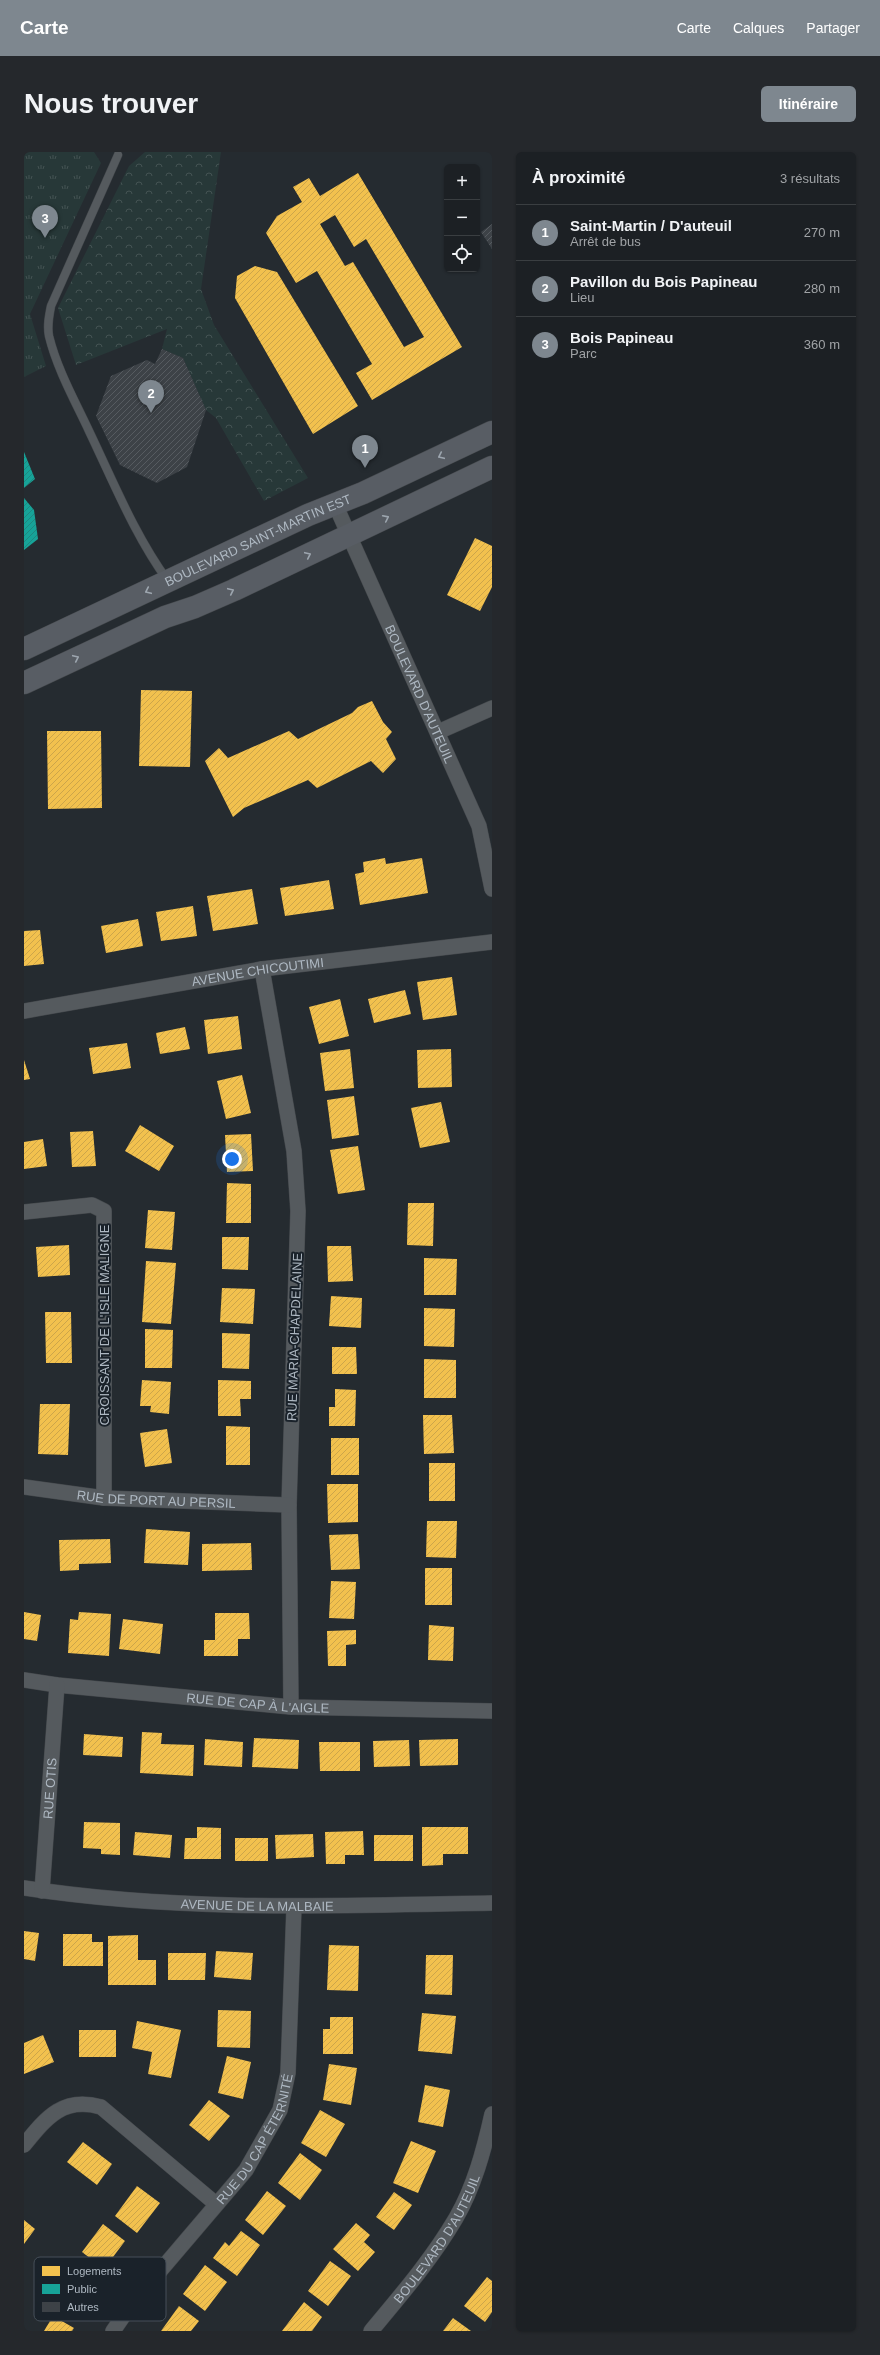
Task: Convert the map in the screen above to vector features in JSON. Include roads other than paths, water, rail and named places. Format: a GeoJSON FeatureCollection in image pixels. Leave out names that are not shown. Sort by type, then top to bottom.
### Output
{"type":"FeatureCollection","features":[{"type":"Feature","properties":{"kind":"main road","name":"BOULEVARD SAINT-MARTIN EST"},"geometry":{"type":"LineString","coordinates":[[26,648],[308,515],[492,432]]}},
{"type":"Feature","properties":{"kind":"main road"},"geometry":{"type":"LineString","coordinates":[[26,648],[32,679],[165,617],[195,607],[351,535],[492,467]]}},
{"type":"Feature","properties":{"kind":"main road"},"geometry":{"type":"LineString","coordinates":[[169,581],[195,607]]}},
{"type":"Feature","properties":{"kind":"street","name":"BOULEVARD D'AUTEUIL"},"geometry":{"type":"LineString","coordinates":[[335,504],[351,535],[479,826],[492,889]]}},
{"type":"Feature","properties":{"kind":"street"},"geometry":{"type":"LineString","coordinates":[[438,732],[492,708]]}},
{"type":"Feature","properties":{"kind":"street","name":"AVENUE CHICOUTIMI"},"geometry":{"type":"LineString","coordinates":[[24,1011],[262,969],[492,942]]}},
{"type":"Feature","properties":{"kind":"street","name":"RUE MARIA-CHAPDELAINE"},"geometry":{"type":"LineString","coordinates":[[262,969],[294,1151],[298,1211],[289,1505],[291,1707]]}},
{"type":"Feature","properties":{"kind":"street","name":"CROISSANT DE L'ISLE MALIGNE"},"geometry":{"type":"LineString","coordinates":[[24,1212],[92,1204],[104,1211],[104,1498]]}},
{"type":"Feature","properties":{"kind":"street","name":"RUE DE PORT AU PERSIL"},"geometry":{"type":"LineString","coordinates":[[24,1487],[104,1498],[289,1505]]}},
{"type":"Feature","properties":{"kind":"street","name":"RUE DE CAP À L'AIGLE"},"geometry":{"type":"LineString","coordinates":[[24,1680],[57,1685],[291,1707],[492,1711]]}},
{"type":"Feature","properties":{"kind":"street","name":"RUE OTIS"},"geometry":{"type":"LineString","coordinates":[[42,1891],[57,1685]]}},
{"type":"Feature","properties":{"kind":"street","name":"AVENUE DE LA MALBAIE"},"geometry":{"type":"LineString","coordinates":[[24,1888],[124,1902],[294,1907],[492,1903]]}},
{"type":"Feature","properties":{"kind":"street","name":"RUE DU CAP ÉTERNITÉ"},"geometry":{"type":"LineString","coordinates":[[166,2263],[246,2170],[280,2110],[288,2073],[294,1907]]}},
{"type":"Feature","properties":{"kind":"street"},"geometry":{"type":"LineString","coordinates":[[24,2145],[46,2118],[60,2108],[87,2103],[101,2107],[216,2204]]}},
{"type":"Feature","properties":{"kind":"street","name":"BOULEVARD D'AUTEUIL"},"geometry":{"type":"LineString","coordinates":[[371,2331],[418,2275],[456,2217],[481,2160],[492,2114]]}},
{"type":"Feature","properties":{"kind":"street","name":"RUE DU CAP ÉTERNITÉ"},"geometry":{"type":"LineString","coordinates":[[113,2331],[120,2321]]}},
{"type":"Feature","properties":{"kind":"lane"},"geometry":{"type":"LineString","coordinates":[[118,155],[51,306],[48,328],[52,346],[64,377],[115,485],[152,558],[169,581]]}},
{"type":"Feature","properties":{"kind":"place","name":"Bois Papineau"},"geometry":{"type":"Point","coordinates":[45,238]}},
{"type":"Feature","properties":{"kind":"place","name":"Pavillon du Bois Papineau"},"geometry":{"type":"Point","coordinates":[151,413]}},
{"type":"Feature","properties":{"kind":"place","name":"Saint-Martin / D'auteuil"},"geometry":{"type":"Point","coordinates":[365,468]}}]}
